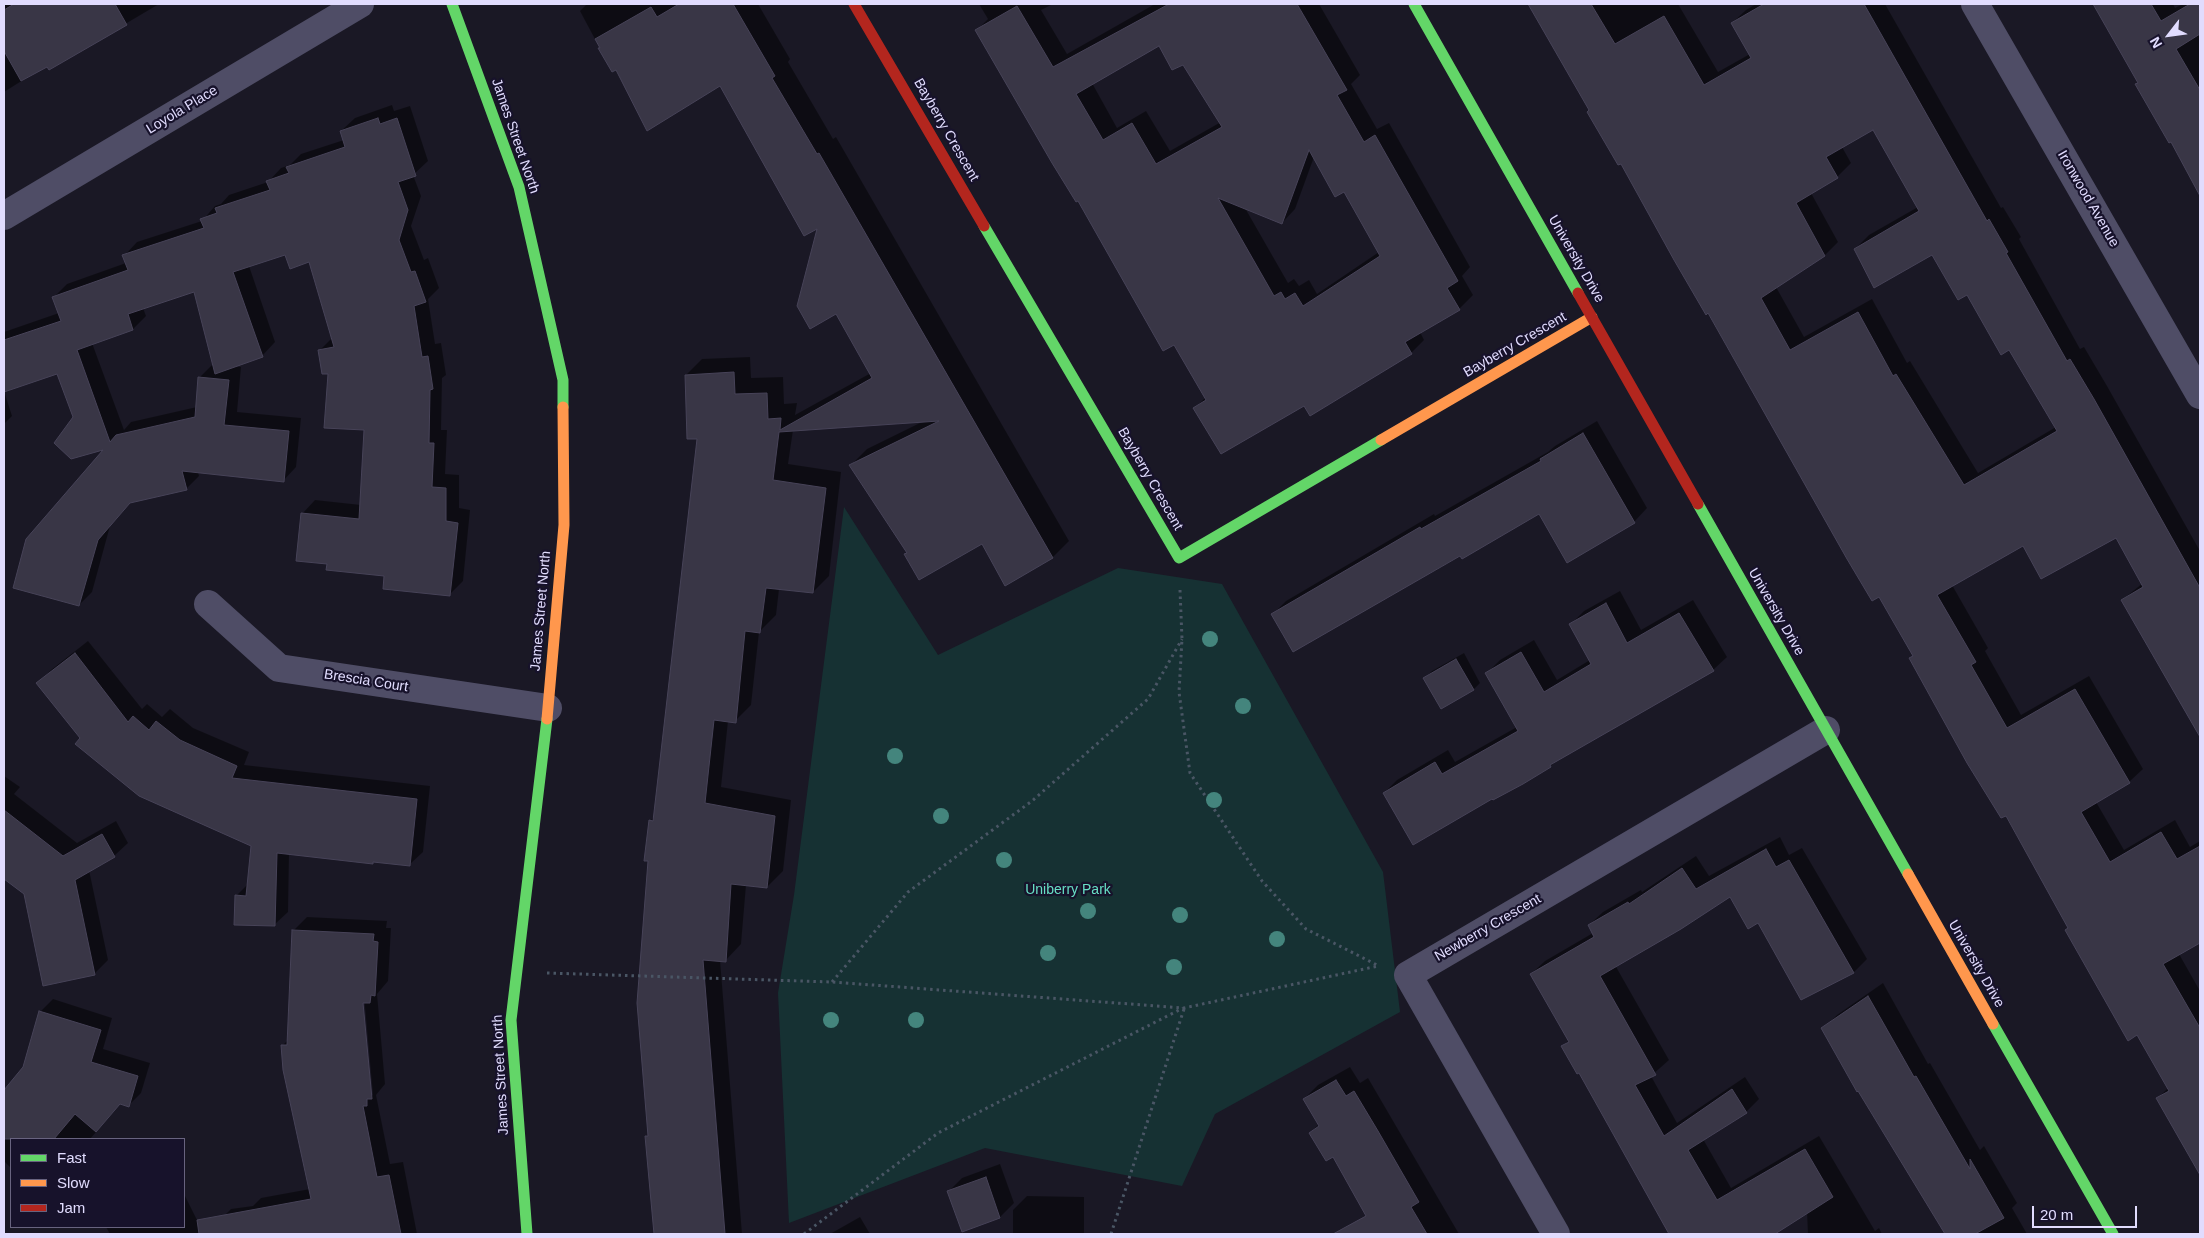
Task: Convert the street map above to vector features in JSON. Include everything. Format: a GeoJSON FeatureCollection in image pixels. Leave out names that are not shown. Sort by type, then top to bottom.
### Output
{"type":"FeatureCollection","features":[{"type":"Feature","properties":{"kind":"street","name":"Loyola Place"},"geometry":{"type":"LineString","coordinates":[[4,216],[360,4]]}},
{"type":"Feature","properties":{"kind":"street","name":"James Street North"},"geometry":{"type":"LineString","coordinates":[[452,4],[519,187],[563,380],[564,526],[548,708],[511,1020],[527,1234]]}},
{"type":"Feature","properties":{"kind":"street","name":"Bayberry Crescent"},"geometry":{"type":"LineString","coordinates":[[854,4],[1179,558],[1592,317]]}},
{"type":"Feature","properties":{"kind":"street","name":"University Drive"},"geometry":{"type":"LineString","coordinates":[[1414,4],[2112,1234]]}},
{"type":"Feature","properties":{"kind":"street","name":"Ironwood Avenue"},"geometry":{"type":"LineString","coordinates":[[1975,4],[2200,395]]}},
{"type":"Feature","properties":{"kind":"street","name":"Brescia Court"},"geometry":{"type":"LineString","coordinates":[[208,604],[279,668],[548,708]]}},
{"type":"Feature","properties":{"kind":"street","name":"Newberry Crescent"},"geometry":{"type":"LineString","coordinates":[[1408,975],[1826,730]]}},
{"type":"Feature","properties":{"kind":"street"},"geometry":{"type":"LineString","coordinates":[[1408,975],[1556,1234]]}},
{"type":"Feature","properties":{"kind":"path"},"geometry":{"type":"LineString","coordinates":[[1179,558],[1182,640],[1179,692],[1190,773],[1262,881],[1306,930],[1377,965],[1408,975]]}},
{"type":"Feature","properties":{"kind":"path"},"geometry":{"type":"LineString","coordinates":[[832,982],[908,892],[1032,800],[1148,699],[1182,640]]}},
{"type":"Feature","properties":{"kind":"path"},"geometry":{"type":"LineString","coordinates":[[804,1234],[938,1133],[1184,1008],[1377,965]]}},
{"type":"Feature","properties":{"kind":"path"},"geometry":{"type":"LineString","coordinates":[[517,972],[832,982],[1184,1008]]}},
{"type":"Feature","properties":{"kind":"path"},"geometry":{"type":"LineString","coordinates":[[1111,1234],[1184,1008]]}},
{"type":"Feature","properties":{"kind":"green space","name":"Uniberry Park"},"geometry":{"type":"Polygon","coordinates":[[[844,507],[938,655],[1118,568],[1222,584],[1383,872],[1400,1012],[1215,1114],[1182,1186],[985,1148],[789,1223],[778,993],[794,895],[844,507]]]}},
{"type":"Feature","properties":{"kind":"building"},"geometry":{"type":"Polygon","coordinates":[[[14,4],[115,4],[127,25],[49,70],[47,67],[21,81],[4,51],[4,10],[14,4]]]}},
{"type":"Feature","properties":{"kind":"building"},"geometry":{"type":"Polygon","coordinates":[[[679,4],[733,4],[775,76],[772,78],[817,154],[819,153],[1053,558],[1005,586],[982,544],[919,580],[904,554],[907,553],[849,465],[939,421],[779,432],[773,480],[826,488],[813,593],[766,588],[760,633],[745,631],[736,723],[714,720],[705,803],[775,816],[767,888],[731,884],[726,962],[703,960],[725,1234],[654,1234],[645,1136],[648,1136],[637,1003],[648,861],[644,861],[649,820],[653,821],[697,439],[687,439],[685,375],[734,372],[735,394],[767,393],[768,419],[781,418],[780,430],[872,378],[836,314],[810,329],[797,306],[817,229],[804,236],[720,86],[647,131],[616,70],[612,72],[598,48],[600,48],[595,39],[651,7],[657,17],[679,4]]]}},
{"type":"Feature","properties":{"kind":"building"},"geometry":{"type":"Polygon","coordinates":[[[1169,4],[1297,4],[1347,90],[1337,95],[1364,142],[1375,135],[1458,281],[1447,288],[1460,310],[1405,342],[1412,354],[1310,416],[1304,406],[1221,454],[1193,408],[1206,400],[1174,345],[1163,351],[1078,201],[1076,202],[1052,163],[975,30],[1017,6],[1053,67],[1169,4]],[[1159,46],[1076,94],[1103,140],[1132,123],[1156,164],[1222,127],[1183,65],[1172,70],[1159,46]],[[1309,150],[1282,224],[1218,198],[1274,296],[1281,292],[1285,299],[1295,293],[1303,306],[1380,256],[1344,192],[1335,197],[1309,150]]]}},
{"type":"Feature","properties":{"kind":"building"},"geometry":{"type":"Polygon","coordinates":[[[1528,4],[1591,4],[1615,44],[1664,16],[1704,85],[1751,58],[1731,23],[1764,4],[1864,4],[1987,221],[1989,219],[2008,252],[2006,253],[2067,361],[2070,359],[2094,399],[2200,588],[2200,737],[2121,600],[2143,587],[2116,538],[2041,579],[2023,546],[1937,595],[1976,662],[1971,665],[2007,728],[2075,689],[2130,783],[2081,812],[2110,862],[2161,832],[2177,859],[2200,846],[2200,943],[2163,964],[2200,1028],[2200,1175],[2156,1098],[2169,1091],[2137,1035],[2128,1041],[2065,930],[2068,928],[2006,816],[2001,818],[1967,763],[1909,658],[1913,656],[1879,597],[1872,601],[1708,313],[1706,315],[1621,164],[1618,165],[1587,112],[1589,110],[1528,4]],[[1873,130],[1826,157],[1838,178],[1796,203],[1825,256],[1761,298],[1790,350],[1858,312],[1893,376],[1896,374],[1964,485],[2057,431],[2009,350],[2001,355],[1967,295],[1958,300],[1932,255],[1874,288],[1854,249],[1919,211],[1873,130]]]}},
{"type":"Feature","properties":{"kind":"building"},"geometry":{"type":"Polygon","coordinates":[[[2093,4],[2151,4],[2161,21],[2190,4],[2200,4],[2200,34],[2176,49],[2200,90],[2200,196],[2171,142],[2169,143],[2135,84],[2138,83],[2093,4]]]}},
{"type":"Feature","properties":{"kind":"building"},"geometry":{"type":"Polygon","coordinates":[[[378,118],[380,124],[397,118],[416,176],[398,182],[408,210],[399,240],[411,272],[415,271],[426,302],[414,306],[422,357],[428,356],[433,389],[430,390],[429,443],[434,443],[432,487],[446,488],[446,521],[458,523],[450,596],[383,589],[384,576],[326,570],[327,564],[296,561],[301,513],[359,519],[364,430],[324,428],[328,374],[322,374],[318,350],[334,347],[309,262],[290,269],[285,255],[233,272],[263,357],[215,374],[194,292],[128,314],[133,330],[77,350],[110,442],[116,435],[195,417],[198,377],[229,380],[224,425],[289,431],[284,482],[182,471],[187,490],[130,503],[98,540],[79,606],[13,588],[26,539],[103,450],[71,459],[54,443],[73,417],[57,374],[4,392],[4,340],[61,321],[52,297],[128,270],[122,255],[204,228],[200,219],[217,213],[215,208],[270,190],[266,181],[289,173],[286,167],[345,147],[340,131],[378,118]]]}},
{"type":"Feature","properties":{"kind":"building"},"geometry":{"type":"Polygon","coordinates":[[[1583,433],[1635,523],[1567,563],[1539,514],[1462,559],[1460,556],[1293,652],[1271,614],[1420,527],[1421,529],[1541,461],[1540,459],[1583,433]]]}},
{"type":"Feature","properties":{"kind":"building"},"geometry":{"type":"Polygon","coordinates":[[[1606,603],[1627,643],[1679,613],[1714,671],[1550,765],[1551,767],[1523,784],[1492,799],[1413,845],[1383,793],[1435,762],[1442,774],[1518,731],[1485,673],[1521,652],[1544,692],[1591,664],[1569,624],[1606,603]]]}},
{"type":"Feature","properties":{"kind":"building"},"geometry":{"type":"Polygon","coordinates":[[[75,653],[128,722],[133,716],[149,730],[156,721],[180,740],[237,766],[232,778],[417,799],[410,866],[373,862],[373,864],[277,853],[275,926],[234,925],[235,895],[246,896],[251,846],[139,796],[75,744],[80,738],[36,683],[75,653]]]}},
{"type":"Feature","properties":{"kind":"building"},"geometry":{"type":"Polygon","coordinates":[[[1456,659],[1474,690],[1441,709],[1423,678],[1456,659]]]}},
{"type":"Feature","properties":{"kind":"building"},"geometry":{"type":"Polygon","coordinates":[[[4,810],[63,856],[102,834],[115,857],[75,880],[95,975],[43,986],[24,894],[4,879],[4,810]]]}},
{"type":"Feature","properties":{"kind":"building"},"geometry":{"type":"Polygon","coordinates":[[[1766,849],[1776,867],[1789,860],[1854,973],[1801,1000],[1758,923],[1748,929],[1730,897],[1681,929],[1600,976],[1656,1075],[1635,1085],[1664,1136],[1732,1089],[1747,1113],[1688,1150],[1717,1200],[1805,1149],[1833,1197],[1775,1234],[1669,1234],[1579,1073],[1577,1074],[1561,1046],[1569,1042],[1530,974],[1594,937],[1588,925],[1628,902],[1629,904],[1682,868],[1696,889],[1766,849]]]}},
{"type":"Feature","properties":{"kind":"building"},"geometry":{"type":"Polygon","coordinates":[[[292,930],[374,934],[373,941],[378,942],[375,996],[371,995],[370,1003],[363,1003],[372,1099],[367,1099],[367,1106],[363,1106],[377,1177],[389,1175],[401,1234],[199,1234],[197,1220],[311,1199],[283,1070],[281,1045],[287,1045],[292,930]]]}},
{"type":"Feature","properties":{"kind":"building"},"geometry":{"type":"Polygon","coordinates":[[[1868,996],[1914,1077],[1916,1076],[1970,1169],[1970,1159],[2004,1218],[1975,1234],[1945,1234],[1857,1092],[1821,1028],[1868,996]]]}},
{"type":"Feature","properties":{"kind":"building"},"geometry":{"type":"Polygon","coordinates":[[[39,1011],[101,1030],[91,1062],[138,1076],[129,1107],[120,1104],[96,1132],[75,1114],[55,1138],[4,1139],[4,1090],[23,1067],[39,1011]]]}},
{"type":"Feature","properties":{"kind":"building"},"geometry":{"type":"Polygon","coordinates":[[[1336,1080],[1346,1096],[1354,1091],[1378,1131],[1419,1202],[1411,1207],[1427,1234],[1333,1234],[1366,1216],[1333,1157],[1326,1161],[1309,1133],[1319,1126],[1303,1099],[1336,1080]]]}},
{"type":"Feature","properties":{"kind":"building"},"geometry":{"type":"Polygon","coordinates":[[[986,1177],[1000,1218],[962,1232],[947,1191],[986,1177]]]}},
{"type":"Feature","properties":{"kind":"traffic: fast"},"geometry":{"type":"LineString","coordinates":[[452,4],[519,187],[563,380],[563,407]]}},
{"type":"Feature","properties":{"kind":"traffic: fast"},"geometry":{"type":"LineString","coordinates":[[1414,4],[1578,293]]}},
{"type":"Feature","properties":{"kind":"traffic: fast"},"geometry":{"type":"LineString","coordinates":[[984,226],[1179,558],[1381,440]]}},
{"type":"Feature","properties":{"kind":"traffic: fast"},"geometry":{"type":"LineString","coordinates":[[1698,504],[1908,874]]}},
{"type":"Feature","properties":{"kind":"traffic: fast"},"geometry":{"type":"LineString","coordinates":[[527,1234],[511,1020],[547,719]]}},
{"type":"Feature","properties":{"kind":"traffic: fast"},"geometry":{"type":"LineString","coordinates":[[1993,1024],[2113,1234]]}},
{"type":"Feature","properties":{"kind":"traffic: slow"},"geometry":{"type":"LineString","coordinates":[[1381,440],[1592,317]]}},
{"type":"Feature","properties":{"kind":"traffic: slow"},"geometry":{"type":"LineString","coordinates":[[547,719],[564,525],[563,407]]}},
{"type":"Feature","properties":{"kind":"traffic: slow"},"geometry":{"type":"LineString","coordinates":[[1908,874],[1993,1024]]}},
{"type":"Feature","properties":{"kind":"traffic: jam"},"geometry":{"type":"LineString","coordinates":[[854,4],[984,226]]}},
{"type":"Feature","properties":{"kind":"traffic: jam"},"geometry":{"type":"LineString","coordinates":[[1578,293],[1698,504]]}}]}
